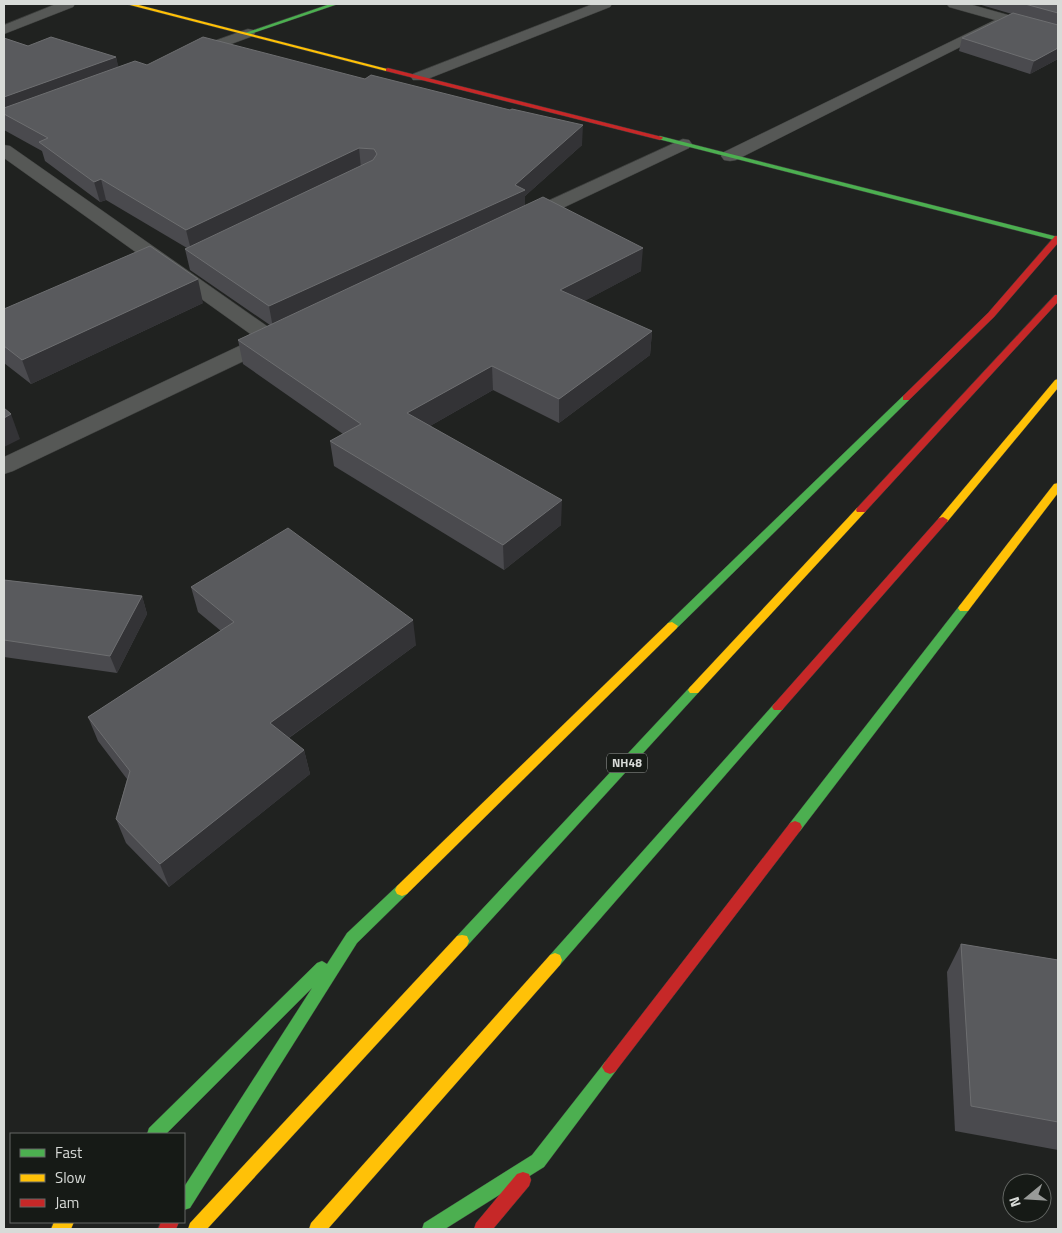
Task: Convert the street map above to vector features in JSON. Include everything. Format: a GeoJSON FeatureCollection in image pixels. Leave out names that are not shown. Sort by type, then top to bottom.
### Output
{"type":"FeatureCollection","features":[{"type":"Feature","properties":{"kind":"main road"},"geometry":{"type":"LineString","coordinates":[[129,4],[1058,238],[991,315],[352,938],[156,1133]]}},
{"type":"Feature","properties":{"kind":"main road"},"geometry":{"type":"LineString","coordinates":[[248,34],[335,4]]}},
{"type":"Feature","properties":{"kind":"main road","name":"NH48"},"geometry":{"type":"LineString","coordinates":[[196,1229],[1058,297]]}},
{"type":"Feature","properties":{"kind":"main road"},"geometry":{"type":"LineString","coordinates":[[316,1229],[944,518],[1058,382]]}},
{"type":"Feature","properties":{"kind":"main road"},"geometry":{"type":"LineString","coordinates":[[482,1229],[538,1161],[1058,486]]}},
{"type":"Feature","properties":{"kind":"main road"},"geometry":{"type":"LineString","coordinates":[[185,1200],[352,938]]}},
{"type":"Feature","properties":{"kind":"main road"},"geometry":{"type":"LineString","coordinates":[[430,1229],[538,1161]]}},
{"type":"Feature","properties":{"kind":"street"},"geometry":{"type":"LineString","coordinates":[[4,30],[68,4]]}},
{"type":"Feature","properties":{"kind":"street"},"geometry":{"type":"LineString","coordinates":[[419,77],[605,4]]}},
{"type":"Feature","properties":{"kind":"street"},"geometry":{"type":"LineString","coordinates":[[960,4],[1058,33]]}},
{"type":"Feature","properties":{"kind":"street"},"geometry":{"type":"LineString","coordinates":[[730,156],[1006,18]]}},
{"type":"Feature","properties":{"kind":"street"},"geometry":{"type":"LineString","coordinates":[[176,60],[248,34]]}},
{"type":"Feature","properties":{"kind":"street"},"geometry":{"type":"LineString","coordinates":[[504,229],[683,144]]}},
{"type":"Feature","properties":{"kind":"street"},"geometry":{"type":"LineString","coordinates":[[4,150],[271,339]]}},
{"type":"Feature","properties":{"kind":"street"},"geometry":{"type":"LineString","coordinates":[[172,269],[189,260]]}},
{"type":"Feature","properties":{"kind":"street"},"geometry":{"type":"LineString","coordinates":[[4,466],[298,327]]}},
{"type":"Feature","properties":{"kind":"building"},"geometry":{"type":"Polygon","coordinates":[[[1025,4],[1058,4],[1058,13],[1025,4]]]}},
{"type":"Feature","properties":{"kind":"building"},"geometry":{"type":"Polygon","coordinates":[[[1013,13],[1058,25],[1058,48],[1034,61],[962,38],[1013,13]]]}},
{"type":"Feature","properties":{"kind":"building"},"geometry":{"type":"Polygon","coordinates":[[[51,37],[116,57],[4,97],[4,38],[28,46],[51,37]]]}},
{"type":"Feature","properties":{"kind":"building"},"geometry":{"type":"Polygon","coordinates":[[[203,37],[365,79],[371,75],[510,110],[583,125],[515,185],[525,190],[269,306],[185,249],[373,160],[377,154],[374,149],[359,148],[186,230],[101,179],[94,182],[39,142],[48,138],[4,114],[4,108],[135,61],[147,65],[203,37]]]}},
{"type":"Feature","properties":{"kind":"building"},"geometry":{"type":"Polygon","coordinates":[[[543,197],[643,248],[560,290],[652,331],[559,399],[492,366],[407,413],[562,500],[503,545],[330,441],[361,424],[238,340],[543,197]]]}},
{"type":"Feature","properties":{"kind":"building"},"geometry":{"type":"Polygon","coordinates":[[[150,246],[198,279],[22,360],[4,346],[4,309],[150,246]]]}},
{"type":"Feature","properties":{"kind":"building"},"geometry":{"type":"Polygon","coordinates":[[[4,408],[11,414],[4,418],[4,408]]]}},
{"type":"Feature","properties":{"kind":"building"},"geometry":{"type":"Polygon","coordinates":[[[288,528],[413,620],[270,723],[304,750],[160,864],[116,819],[130,771],[88,717],[234,622],[191,587],[288,528]]]}},
{"type":"Feature","properties":{"kind":"building"},"geometry":{"type":"Polygon","coordinates":[[[4,580],[142,596],[110,656],[4,640],[4,580]]]}},
{"type":"Feature","properties":{"kind":"building"},"geometry":{"type":"Polygon","coordinates":[[[961,944],[1058,960],[1058,1122],[971,1106],[961,944]]]}},
{"type":"Feature","properties":{"kind":"traffic: fast"},"geometry":{"type":"LineString","coordinates":[[248,33],[335,4]]}},
{"type":"Feature","properties":{"kind":"traffic: fast"},"geometry":{"type":"LineString","coordinates":[[660,138],[1057,239]]}},
{"type":"Feature","properties":{"kind":"traffic: fast"},"geometry":{"type":"LineString","coordinates":[[672,626],[906,398]]}},
{"type":"Feature","properties":{"kind":"traffic: fast"},"geometry":{"type":"LineString","coordinates":[[795,827],[964,608]]}},
{"type":"Feature","properties":{"kind":"traffic: fast"},"geometry":{"type":"LineString","coordinates":[[462,941],[694,690]]}},
{"type":"Feature","properties":{"kind":"traffic: fast"},"geometry":{"type":"LineString","coordinates":[[555,960],[778,707]]}},
{"type":"Feature","properties":{"kind":"traffic: fast"},"geometry":{"type":"LineString","coordinates":[[185,1200],[352,938],[402,890]]}},
{"type":"Feature","properties":{"kind":"traffic: fast"},"geometry":{"type":"LineString","coordinates":[[156,1133],[322,968]]}},
{"type":"Feature","properties":{"kind":"traffic: fast"},"geometry":{"type":"LineString","coordinates":[[430,1229],[538,1161],[610,1067]]}},
{"type":"Feature","properties":{"kind":"traffic: slow"},"geometry":{"type":"LineString","coordinates":[[129,4],[388,70]]}},
{"type":"Feature","properties":{"kind":"traffic: slow"},"geometry":{"type":"LineString","coordinates":[[943,520],[1058,382]]}},
{"type":"Feature","properties":{"kind":"traffic: slow"},"geometry":{"type":"LineString","coordinates":[[964,608],[1058,486]]}},
{"type":"Feature","properties":{"kind":"traffic: slow"},"geometry":{"type":"LineString","coordinates":[[694,690],[861,510]]}},
{"type":"Feature","properties":{"kind":"traffic: slow"},"geometry":{"type":"LineString","coordinates":[[402,890],[672,626]]}},
{"type":"Feature","properties":{"kind":"traffic: slow"},"geometry":{"type":"LineString","coordinates":[[196,1229],[462,941]]}},
{"type":"Feature","properties":{"kind":"traffic: slow"},"geometry":{"type":"LineString","coordinates":[[317,1229],[555,960]]}},
{"type":"Feature","properties":{"kind":"traffic: slow"},"geometry":{"type":"LineString","coordinates":[[59,1229],[65,1223]]}},
{"type":"Feature","properties":{"kind":"traffic: jam"},"geometry":{"type":"LineString","coordinates":[[388,70],[660,138]]}},
{"type":"Feature","properties":{"kind":"traffic: jam"},"geometry":{"type":"LineString","coordinates":[[906,398],[991,315],[1058,238]]}},
{"type":"Feature","properties":{"kind":"traffic: jam"},"geometry":{"type":"LineString","coordinates":[[861,510],[1058,297]]}},
{"type":"Feature","properties":{"kind":"traffic: jam"},"geometry":{"type":"LineString","coordinates":[[778,707],[943,520]]}},
{"type":"Feature","properties":{"kind":"traffic: jam"},"geometry":{"type":"LineString","coordinates":[[610,1067],[795,827]]}},
{"type":"Feature","properties":{"kind":"traffic: jam"},"geometry":{"type":"LineString","coordinates":[[482,1229],[523,1180]]}},
{"type":"Feature","properties":{"kind":"traffic: jam"},"geometry":{"type":"LineString","coordinates":[[166,1229],[170,1223]]}}]}
